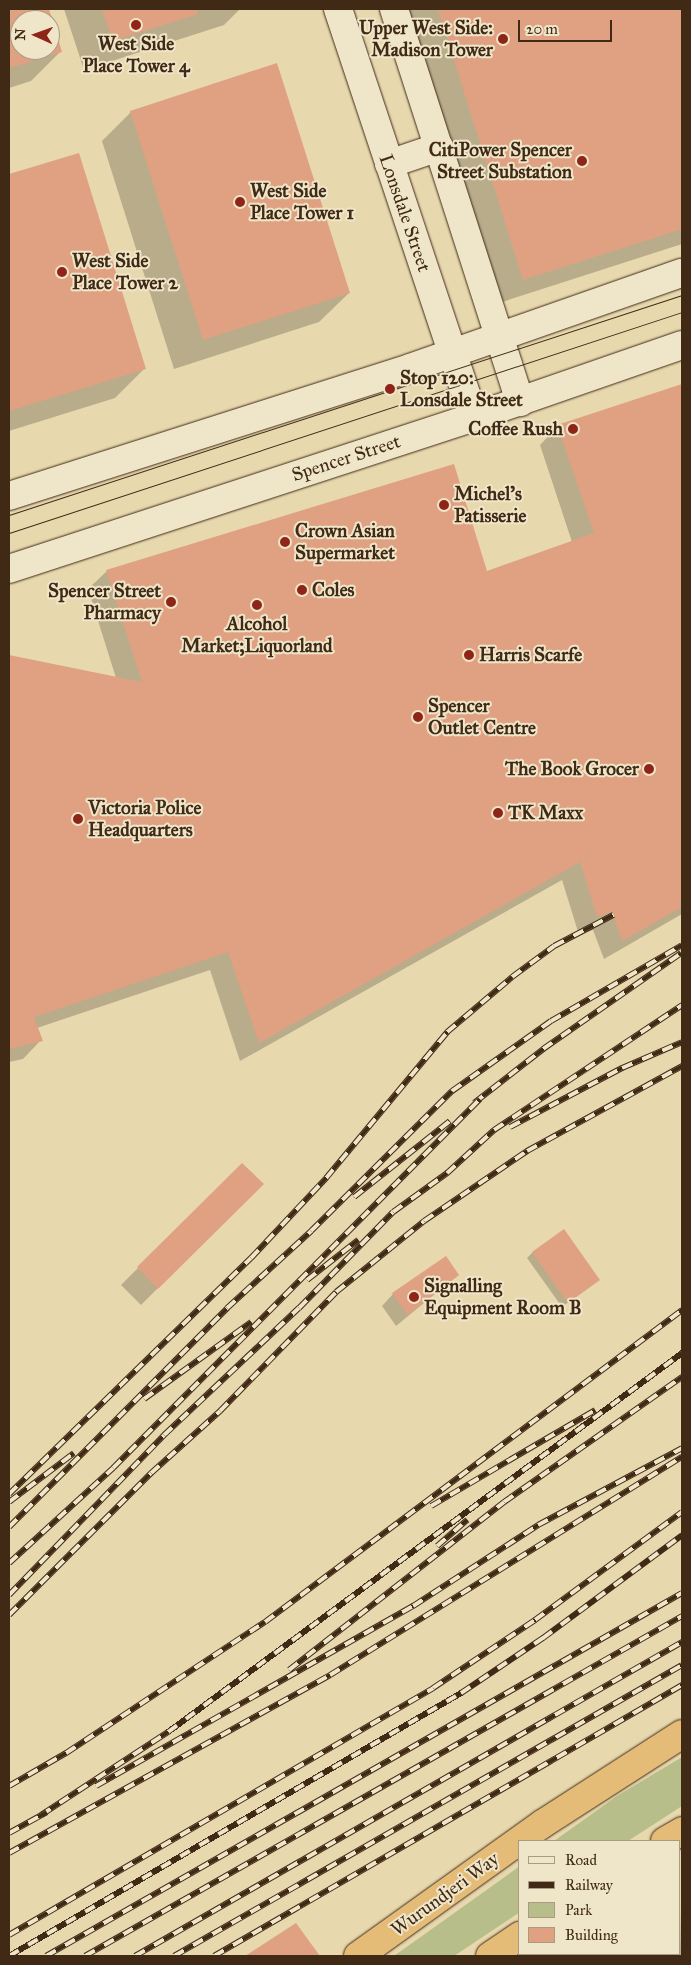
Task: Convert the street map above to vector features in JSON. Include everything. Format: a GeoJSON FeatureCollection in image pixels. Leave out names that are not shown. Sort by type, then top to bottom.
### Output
{"type":"FeatureCollection","features":[{"type":"Feature","properties":{"kind":"highway","name":"Wurundjeri Way"},"geometry":{"type":"LineString","coordinates":[[520,1840],[682,1734]]}},
{"type":"Feature","properties":{"kind":"highway"},"geometry":{"type":"LineString","coordinates":[[668,1840],[682,1831]]}},
{"type":"Feature","properties":{"kind":"highway","name":"Wurundjeri Way"},"geometry":{"type":"LineString","coordinates":[[358,1956],[518,1842]]}},
{"type":"Feature","properties":{"kind":"highway"},"geometry":{"type":"LineString","coordinates":[[490,1956],[518,1937]]}},
{"type":"Feature","properties":{"kind":"main road","name":"Lonsdale Street"},"geometry":{"type":"LineString","coordinates":[[338,9],[388,164],[474,417]]}},
{"type":"Feature","properties":{"kind":"main road"},"geometry":{"type":"LineString","coordinates":[[394,9],[520,402]]}},
{"type":"Feature","properties":{"kind":"main road"},"geometry":{"type":"LineString","coordinates":[[388,164],[439,146]]}},
{"type":"Feature","properties":{"kind":"main road"},"geometry":{"type":"LineString","coordinates":[[9,496],[500,338],[682,273]]}},
{"type":"Feature","properties":{"kind":"main road","name":"Spencer Street"},"geometry":{"type":"LineString","coordinates":[[9,569],[520,402],[682,345]]}},
{"type":"Feature","properties":{"kind":"green space"},"geometry":{"type":"Polygon","coordinates":[[[682,1757],[682,1806],[630,1840],[555,1840],[617,1796],[682,1757]]]}},
{"type":"Feature","properties":{"kind":"green space"},"geometry":{"type":"Polygon","coordinates":[[[518,1867],[518,1913],[454,1956],[394,1956],[518,1867]]]}},
{"type":"Feature","properties":{"kind":"building"},"geometry":{"type":"Polygon","coordinates":[[[9,9],[49,9],[10,10],[10,60],[36,60],[9,68],[9,9]]]}},
{"type":"Feature","properties":{"kind":"building","name":"West Side Place Tower 4"},"geometry":{"type":"Polygon","coordinates":[[[102,9],[197,9],[198,14],[113,41],[102,9]]]}},
{"type":"Feature","properties":{"kind":"building","name":"CitiPower Spencer Street Substation"},"geometry":{"type":"Polygon","coordinates":[[[438,9],[682,9],[682,229],[523,280],[438,9]]]}},
{"type":"Feature","properties":{"kind":"building","name":"West Side Place Tower 1"},"geometry":{"type":"Polygon","coordinates":[[[277,63],[350,293],[203,340],[130,111],[277,63]]]}},
{"type":"Feature","properties":{"kind":"building","name":"West Side Place Tower 2"},"geometry":{"type":"Polygon","coordinates":[[[79,153],[146,369],[9,411],[9,174],[79,153]]]}},
{"type":"Feature","properties":{"kind":"building","name":"Spencer Outlet Centre"},"geometry":{"type":"Polygon","coordinates":[[[682,384],[682,907],[622,941],[612,912],[597,917],[580,862],[259,1043],[228,952],[34,1017],[43,1041],[9,1049],[9,655],[142,682],[106,570],[454,464],[487,571],[594,533],[557,425],[682,384]]]}},
{"type":"Feature","properties":{"kind":"building"},"geometry":{"type":"Polygon","coordinates":[[[242,1163],[264,1184],[158,1289],[137,1267],[242,1163]]]}},
{"type":"Feature","properties":{"kind":"building"},"geometry":{"type":"Polygon","coordinates":[[[564,1229],[600,1280],[568,1303],[532,1252],[564,1229]]]}},
{"type":"Feature","properties":{"kind":"building","name":"Signalling Equipment Room B"},"geometry":{"type":"Polygon","coordinates":[[[446,1256],[459,1275],[408,1315],[392,1293],[446,1256]]]}},
{"type":"Feature","properties":{"kind":"building"},"geometry":{"type":"Polygon","coordinates":[[[296,1923],[320,1956],[245,1956],[296,1923]]]}},
{"type":"Feature","properties":{"kind":"tram line"},"geometry":{"type":"LineString","coordinates":[[9,515],[682,295]]}},
{"type":"Feature","properties":{"kind":"tram line"},"geometry":{"type":"LineString","coordinates":[[9,533],[682,312]]}},
{"type":"Feature","properties":{"kind":"railway"},"geometry":{"type":"LineString","coordinates":[[9,1494],[251,1258],[326,1178],[447,1032],[512,977],[554,946],[613,915]]}},
{"type":"Feature","properties":{"kind":"railway"},"geometry":{"type":"LineString","coordinates":[[9,1527],[227,1308],[311,1231],[452,1091],[551,1021],[682,945]]}},
{"type":"Feature","properties":{"kind":"railway"},"geometry":{"type":"LineString","coordinates":[[474,1103],[543,1049],[681,953]]}},
{"type":"Feature","properties":{"kind":"railway"},"geometry":{"type":"LineString","coordinates":[[9,1595],[164,1435],[299,1308],[393,1212],[447,1173],[494,1130],[682,1005]]}},
{"type":"Feature","properties":{"kind":"railway"},"geometry":{"type":"LineString","coordinates":[[510,1127],[622,1068],[682,1042]]}},
{"type":"Feature","properties":{"kind":"railway"},"geometry":{"type":"LineString","coordinates":[[9,1615],[151,1473],[220,1411],[336,1292],[424,1221],[527,1151],[682,1066]]}},
{"type":"Feature","properties":{"kind":"railway"},"geometry":{"type":"LineString","coordinates":[[9,1563],[113,1468],[480,1099]]}},
{"type":"Feature","properties":{"kind":"railway"},"geometry":{"type":"LineString","coordinates":[[354,1197],[450,1121]]}},
{"type":"Feature","properties":{"kind":"railway"},"geometry":{"type":"LineString","coordinates":[[307,1280],[358,1240]]}},
{"type":"Feature","properties":{"kind":"railway"},"geometry":{"type":"LineString","coordinates":[[9,1786],[66,1753],[265,1622],[682,1310]]}},
{"type":"Feature","properties":{"kind":"railway"},"geometry":{"type":"LineString","coordinates":[[144,1399],[251,1322]]}},
{"type":"Feature","properties":{"kind":"railway"},"geometry":{"type":"LineString","coordinates":[[41,1815],[168,1732],[682,1353]]}},
{"type":"Feature","properties":{"kind":"railway"},"geometry":{"type":"LineString","coordinates":[[289,1670],[504,1502],[682,1377]]}},
{"type":"Feature","properties":{"kind":"railway"},"geometry":{"type":"LineString","coordinates":[[431,1506],[595,1410]]}},
{"type":"Feature","properties":{"kind":"railway"},"geometry":{"type":"LineString","coordinates":[[96,1786],[413,1606],[538,1525],[682,1448]]}},
{"type":"Feature","properties":{"kind":"railway"},"geometry":{"type":"LineString","coordinates":[[9,1502],[74,1453]]}},
{"type":"Feature","properties":{"kind":"railway"},"geometry":{"type":"LineString","coordinates":[[9,1853],[330,1675],[682,1457]]}},
{"type":"Feature","properties":{"kind":"railway"},"geometry":{"type":"LineString","coordinates":[[9,1935],[433,1688],[535,1620],[682,1512]]}},
{"type":"Feature","properties":{"kind":"railway"},"geometry":{"type":"LineString","coordinates":[[437,1546],[467,1520]]}},
{"type":"Feature","properties":{"kind":"railway"},"geometry":{"type":"LineString","coordinates":[[9,1956],[461,1693],[543,1638],[682,1535]]}},
{"type":"Feature","properties":{"kind":"railway"},"geometry":{"type":"LineString","coordinates":[[46,1956],[682,1593]]}},
{"type":"Feature","properties":{"kind":"railway"},"geometry":{"type":"LineString","coordinates":[[85,1956],[682,1616]]}},
{"type":"Feature","properties":{"kind":"railway"},"geometry":{"type":"LineString","coordinates":[[135,1956],[682,1642]]}},
{"type":"Feature","properties":{"kind":"railway"},"geometry":{"type":"LineString","coordinates":[[174,1956],[682,1665]]}},
{"type":"Feature","properties":{"kind":"railway"},"geometry":{"type":"LineString","coordinates":[[214,1956],[682,1685]]}},
{"type":"Feature","properties":{"kind":"railway"},"geometry":{"type":"LineString","coordinates":[[9,1833],[47,1812]]}},
{"type":"Feature","properties":{"kind":"place","name":"West Side Place Tower 4"},"geometry":{"type":"Point","coordinates":[136,25]}},
{"type":"Feature","properties":{"kind":"place","name":"Upper West Side: Madison Tower"},"geometry":{"type":"Point","coordinates":[503,39]}},
{"type":"Feature","properties":{"kind":"place","name":"CitiPower Spencer Street Substation"},"geometry":{"type":"Point","coordinates":[582,161]}},
{"type":"Feature","properties":{"kind":"place","name":"West Side Place Tower 1"},"geometry":{"type":"Point","coordinates":[240,202]}},
{"type":"Feature","properties":{"kind":"place","name":"West Side Place Tower 2"},"geometry":{"type":"Point","coordinates":[62,272]}},
{"type":"Feature","properties":{"kind":"place","name":"Stop 120: Lonsdale Street"},"geometry":{"type":"Point","coordinates":[390,389]}},
{"type":"Feature","properties":{"kind":"place","name":"Coffee Rush"},"geometry":{"type":"Point","coordinates":[573,429]}},
{"type":"Feature","properties":{"kind":"place","name":"Michel's Patisserie"},"geometry":{"type":"Point","coordinates":[444,505]}},
{"type":"Feature","properties":{"kind":"place","name":"Crown Asian Supermarket"},"geometry":{"type":"Point","coordinates":[285,542]}},
{"type":"Feature","properties":{"kind":"place","name":"Coles"},"geometry":{"type":"Point","coordinates":[302,590]}},
{"type":"Feature","properties":{"kind":"place","name":"Spencer Street Pharmacy"},"geometry":{"type":"Point","coordinates":[171,602]}},
{"type":"Feature","properties":{"kind":"place","name":"Alcohol Market;Liquorland"},"geometry":{"type":"Point","coordinates":[257,605]}},
{"type":"Feature","properties":{"kind":"place","name":"Harris Scarfe"},"geometry":{"type":"Point","coordinates":[469,655]}},
{"type":"Feature","properties":{"kind":"place","name":"Spencer Outlet Centre"},"geometry":{"type":"Point","coordinates":[418,717]}},
{"type":"Feature","properties":{"kind":"place","name":"The Book Grocer"},"geometry":{"type":"Point","coordinates":[649,769]}},
{"type":"Feature","properties":{"kind":"place","name":"TK Maxx"},"geometry":{"type":"Point","coordinates":[498,813]}},
{"type":"Feature","properties":{"kind":"place","name":"Victoria Police Headquarters"},"geometry":{"type":"Point","coordinates":[78,819]}},
{"type":"Feature","properties":{"kind":"place","name":"Signalling Equipment Room B"},"geometry":{"type":"Point","coordinates":[414,1297]}}]}
